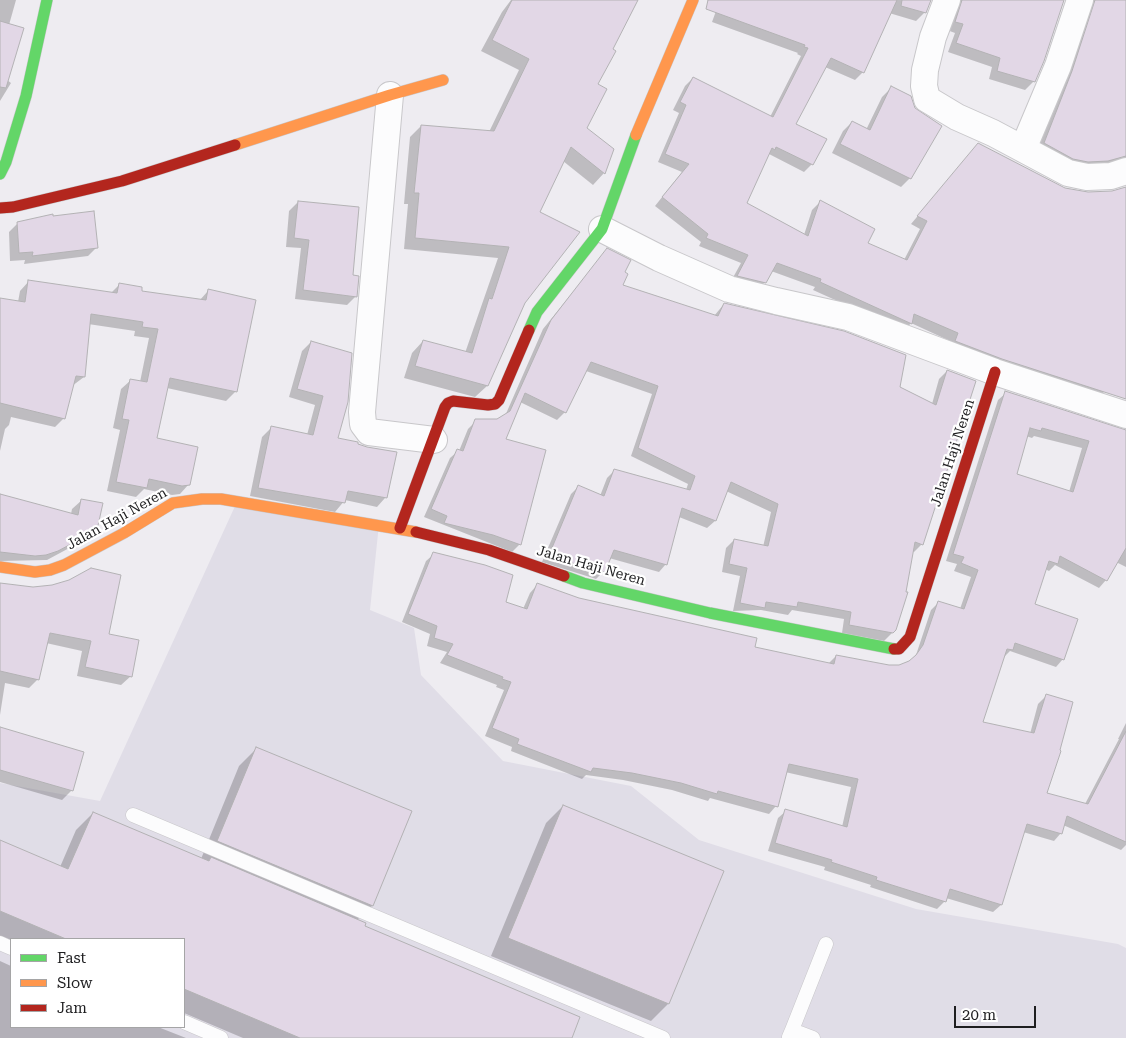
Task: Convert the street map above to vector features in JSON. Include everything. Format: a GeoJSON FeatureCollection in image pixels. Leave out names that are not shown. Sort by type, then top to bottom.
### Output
{"type":"FeatureCollection","features":[{"type":"Feature","properties":{"kind":"street"},"geometry":{"type":"LineString","coordinates":[[0,174],[6,162],[26,96],[47,0]]}},
{"type":"Feature","properties":{"kind":"street"},"geometry":{"type":"LineString","coordinates":[[400,528],[445,407],[453,401],[488,405],[494,404],[499,400],[536,312],[602,230],[639,127],[693,0]]}},
{"type":"Feature","properties":{"kind":"street"},"geometry":{"type":"LineString","coordinates":[[947,0],[933,37],[925,70],[924,86],[927,99],[957,117],[993,133],[1068,173],[1087,178],[1111,176],[1126,171]]}},
{"type":"Feature","properties":{"kind":"street"},"geometry":{"type":"LineString","coordinates":[[1023,149],[1058,66],[1080,0]]}},
{"type":"Feature","properties":{"kind":"street"},"geometry":{"type":"LineString","coordinates":[[0,208],[13,207],[122,181],[390,95],[443,80]]}},
{"type":"Feature","properties":{"kind":"street"},"geometry":{"type":"LineString","coordinates":[[390,95],[362,412],[363,424],[369,432],[434,440]]}},
{"type":"Feature","properties":{"kind":"street"},"geometry":{"type":"LineString","coordinates":[[602,230],[659,258],[729,288],[776,302],[848,317],[995,372],[1126,415]]}},
{"type":"Feature","properties":{"kind":"street","name":"Jalan Haji Neren"},"geometry":{"type":"LineString","coordinates":[[0,567],[35,572],[50,570],[64,565],[115,537],[173,502],[221,499],[400,528],[489,550],[583,583],[710,613],[889,649],[899,649],[910,637],[995,372]]}},
{"type":"Feature","properties":{"kind":"lane"},"geometry":{"type":"LineString","coordinates":[[133,815],[663,1038]]}},
{"type":"Feature","properties":{"kind":"lane"},"geometry":{"type":"LineString","coordinates":[[813,1038],[790,1034],[826,944]]}},
{"type":"Feature","properties":{"kind":"lane"},"geometry":{"type":"LineString","coordinates":[[185,1022],[221,1038]]}},
{"type":"Feature","properties":{"kind":"shaded area"},"geometry":{"type":"Polygon","coordinates":[[[236,504],[379,524],[370,610],[414,628],[421,675],[503,761],[631,786],[699,840],[916,909],[1118,944],[1126,948],[1126,1038],[0,1038],[0,783],[100,801],[236,504]]]}},
{"type":"Feature","properties":{"kind":"building"},"geometry":{"type":"Polygon","coordinates":[[[512,0],[638,0],[613,49],[616,51],[598,84],[607,89],[587,128],[614,149],[605,174],[571,147],[540,212],[580,232],[525,303],[488,386],[415,366],[423,340],[472,353],[489,298],[492,299],[509,247],[415,238],[419,193],[414,193],[421,125],[494,131],[529,59],[492,40],[512,0]]]}},
{"type":"Feature","properties":{"kind":"building"},"geometry":{"type":"Polygon","coordinates":[[[708,0],[897,0],[864,73],[831,58],[796,124],[827,139],[813,165],[776,147],[775,150],[772,148],[747,203],[808,236],[820,200],[875,229],[868,243],[907,260],[927,221],[917,216],[978,143],[1065,188],[1088,192],[1112,191],[1126,187],[1126,399],[1002,359],[955,341],[958,333],[914,314],[912,324],[820,282],[821,279],[777,263],[766,283],[737,276],[748,255],[706,238],[708,234],[662,197],[689,164],[665,154],[686,105],[680,102],[693,77],[773,117],[808,48],[804,47],[805,45],[706,9],[708,0]]]}},
{"type":"Feature","properties":{"kind":"building"},"geometry":{"type":"Polygon","coordinates":[[[902,0],[931,0],[926,13],[901,6],[902,0]]]}},
{"type":"Feature","properties":{"kind":"building"},"geometry":{"type":"Polygon","coordinates":[[[962,0],[1064,0],[1035,82],[997,71],[1000,58],[956,43],[963,24],[955,22],[962,0]]]}},
{"type":"Feature","properties":{"kind":"building"},"geometry":{"type":"Polygon","coordinates":[[[1095,0],[1126,0],[1126,156],[1108,161],[1088,162],[1073,159],[1044,143],[1072,71],[1095,0]]]}},
{"type":"Feature","properties":{"kind":"building"},"geometry":{"type":"Polygon","coordinates":[[[0,21],[24,28],[6,88],[0,87],[0,21]]]}},
{"type":"Feature","properties":{"kind":"building"},"geometry":{"type":"Polygon","coordinates":[[[891,86],[911,96],[915,108],[942,126],[911,179],[840,144],[852,121],[870,130],[891,86]]]}},
{"type":"Feature","properties":{"kind":"building"},"geometry":{"type":"Polygon","coordinates":[[[298,201],[359,207],[353,275],[359,276],[357,297],[303,290],[309,240],[294,238],[298,201]]]}},
{"type":"Feature","properties":{"kind":"building"},"geometry":{"type":"Polygon","coordinates":[[[94,211],[98,248],[32,256],[33,252],[19,253],[17,222],[53,214],[53,216],[94,211]]]}},
{"type":"Feature","properties":{"kind":"building"},"geometry":{"type":"Polygon","coordinates":[[[607,248],[631,260],[625,272],[628,274],[623,285],[718,316],[724,303],[844,331],[906,355],[900,387],[936,405],[947,370],[976,381],[923,545],[915,542],[906,592],[908,592],[896,630],[893,633],[849,625],[851,612],[798,602],[797,607],[766,602],[765,608],[740,603],[747,568],[729,564],[734,539],[768,546],[778,504],[731,482],[716,521],[682,508],[667,565],[614,550],[605,572],[549,555],[578,485],[604,496],[614,469],[690,490],[695,476],[638,448],[658,386],[591,362],[566,413],[525,393],[506,439],[546,450],[521,545],[493,535],[444,523],[447,516],[431,509],[457,449],[463,451],[475,419],[497,419],[510,411],[551,320],[607,248]]]}},
{"type":"Feature","properties":{"kind":"building"},"geometry":{"type":"Polygon","coordinates":[[[28,280],[117,293],[119,283],[142,287],[142,291],[206,300],[208,289],[256,300],[237,392],[170,378],[157,438],[198,447],[190,485],[182,486],[149,479],[147,488],[116,482],[129,420],[122,419],[130,379],[147,382],[158,329],[142,327],[143,322],[91,314],[85,377],[76,376],[65,419],[0,403],[0,298],[25,302],[28,280]]]}},
{"type":"Feature","properties":{"kind":"building"},"geometry":{"type":"Polygon","coordinates":[[[311,341],[352,353],[348,402],[338,438],[358,442],[358,444],[367,447],[397,452],[387,498],[348,491],[345,503],[258,488],[271,426],[313,435],[323,396],[297,389],[311,341]]]}},
{"type":"Feature","properties":{"kind":"building"},"geometry":{"type":"Polygon","coordinates":[[[1005,391],[1126,430],[1126,548],[1107,581],[1060,556],[1058,564],[1049,561],[1035,604],[1078,619],[1064,660],[1015,643],[1013,650],[1007,649],[983,722],[1034,733],[1046,694],[1073,702],[1061,751],[1047,793],[1088,804],[1126,731],[1126,842],[1067,816],[1062,834],[1027,824],[1002,905],[950,889],[946,902],[876,880],[877,877],[831,862],[832,860],[775,843],[785,809],[847,827],[858,779],[789,764],[778,807],[718,791],[717,794],[681,783],[632,773],[593,768],[591,772],[517,744],[519,739],[492,728],[511,682],[447,655],[453,644],[434,638],[437,626],[408,614],[433,552],[485,565],[513,575],[506,602],[527,609],[537,583],[579,598],[757,638],[755,647],[834,664],[836,655],[889,665],[899,665],[909,661],[923,645],[938,601],[964,609],[978,570],[961,563],[964,557],[953,554],[1005,391]],[[1030,428],[1017,474],[1073,492],[1089,441],[1042,428],[1041,431],[1030,428]]]}},
{"type":"Feature","properties":{"kind":"building"},"geometry":{"type":"Polygon","coordinates":[[[0,494],[78,515],[81,499],[103,503],[97,530],[58,551],[46,555],[35,556],[0,552],[0,494]]]}},
{"type":"Feature","properties":{"kind":"building"},"geometry":{"type":"Polygon","coordinates":[[[91,568],[121,575],[109,634],[139,640],[132,677],[85,667],[91,641],[50,633],[39,680],[0,671],[0,583],[33,587],[52,585],[69,580],[91,568]]]}},
{"type":"Feature","properties":{"kind":"building"},"geometry":{"type":"Polygon","coordinates":[[[0,727],[84,752],[73,791],[0,770],[0,727]]]}},
{"type":"Feature","properties":{"kind":"building"},"geometry":{"type":"Polygon","coordinates":[[[256,747],[412,811],[373,906],[217,841],[256,747]]]}},
{"type":"Feature","properties":{"kind":"building"},"geometry":{"type":"Polygon","coordinates":[[[563,805],[724,871],[669,1004],[508,938],[563,805]]]}},
{"type":"Feature","properties":{"kind":"building"},"geometry":{"type":"Polygon","coordinates":[[[93,812],[209,861],[211,857],[366,923],[365,926],[580,1017],[572,1038],[300,1038],[185,989],[185,938],[64,938],[0,911],[0,840],[68,869],[93,812]]]}},
{"type":"Feature","properties":{"kind":"traffic: fast"},"geometry":{"type":"LineString","coordinates":[[0,174],[6,162],[26,96],[47,0]]}},
{"type":"Feature","properties":{"kind":"traffic: fast"},"geometry":{"type":"LineString","coordinates":[[529,330],[537,312],[602,229],[636,135]]}},
{"type":"Feature","properties":{"kind":"traffic: fast"},"geometry":{"type":"LineString","coordinates":[[564,576],[583,583],[710,613],[894,649]]}},
{"type":"Feature","properties":{"kind":"traffic: slow"},"geometry":{"type":"LineString","coordinates":[[636,135],[693,0]]}},
{"type":"Feature","properties":{"kind":"traffic: slow"},"geometry":{"type":"LineString","coordinates":[[235,145],[443,80]]}},
{"type":"Feature","properties":{"kind":"traffic: slow"},"geometry":{"type":"LineString","coordinates":[[0,567],[35,572],[50,570],[64,565],[124,533],[173,503],[202,499],[221,499],[416,532]]}},
{"type":"Feature","properties":{"kind":"traffic: jam"},"geometry":{"type":"LineString","coordinates":[[0,208],[13,207],[122,181],[235,145]]}},
{"type":"Feature","properties":{"kind":"traffic: jam"},"geometry":{"type":"LineString","coordinates":[[400,528],[445,407],[453,401],[495,404],[499,400],[529,330]]}},
{"type":"Feature","properties":{"kind":"traffic: jam"},"geometry":{"type":"LineString","coordinates":[[894,649],[899,649],[910,637],[995,372]]}},
{"type":"Feature","properties":{"kind":"traffic: jam"},"geometry":{"type":"LineString","coordinates":[[416,532],[489,550],[564,576]]}}]}
